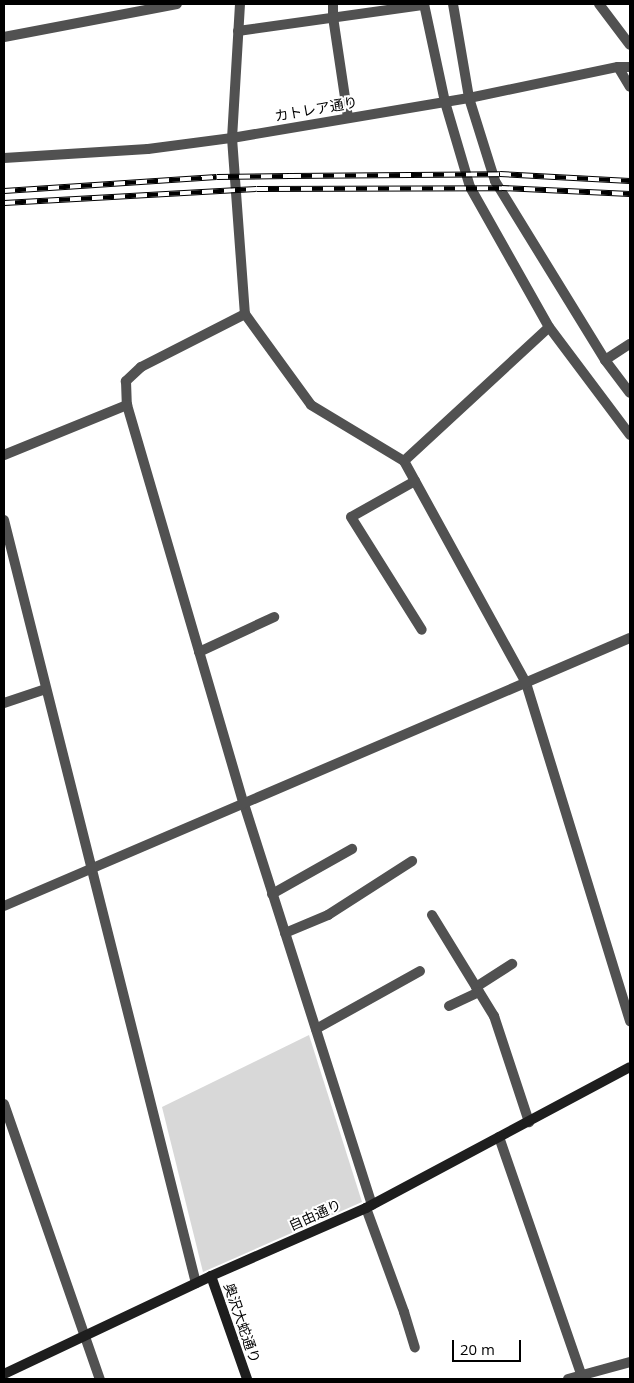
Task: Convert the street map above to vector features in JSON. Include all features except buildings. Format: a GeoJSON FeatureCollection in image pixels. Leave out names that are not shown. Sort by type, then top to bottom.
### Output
{"type":"FeatureCollection","features":[{"type":"Feature","properties":{"kind":"main road","name":"自由通り"},"geometry":{"type":"LineString","coordinates":[[4,1374],[210,1276],[369,1206],[630,1066]]}},
{"type":"Feature","properties":{"kind":"main road","name":"奥沢大蛇通り"},"geometry":{"type":"LineString","coordinates":[[210,1276],[247,1379]]}},
{"type":"Feature","properties":{"kind":"street"},"geometry":{"type":"LineString","coordinates":[[4,37],[177,4]]}},
{"type":"Feature","properties":{"kind":"street"},"geometry":{"type":"LineString","coordinates":[[240,4],[232,138],[246,314],[311,405],[404,461],[526,682],[630,1021]]}},
{"type":"Feature","properties":{"kind":"street"},"geometry":{"type":"LineString","coordinates":[[333,4],[333,17],[348,117]]}},
{"type":"Feature","properties":{"kind":"street"},"geometry":{"type":"LineString","coordinates":[[238,31],[424,4],[444,102],[470,187],[549,327],[630,435]]}},
{"type":"Feature","properties":{"kind":"street"},"geometry":{"type":"LineString","coordinates":[[453,4],[470,98],[495,180],[606,360],[630,393]]}},
{"type":"Feature","properties":{"kind":"street"},"geometry":{"type":"LineString","coordinates":[[599,4],[630,45]]}},
{"type":"Feature","properties":{"kind":"street"},"geometry":{"type":"LineString","coordinates":[[618,67],[630,87]]}},
{"type":"Feature","properties":{"kind":"street","name":"カトレア通り"},"geometry":{"type":"LineString","coordinates":[[4,158],[148,149],[232,138],[470,98],[618,67],[630,67]]}},
{"type":"Feature","properties":{"kind":"street"},"geometry":{"type":"LineString","coordinates":[[246,314],[141,367],[126,381],[127,405],[244,804],[316,1029],[369,1206],[415,1347]]}},
{"type":"Feature","properties":{"kind":"street"},"geometry":{"type":"LineString","coordinates":[[404,461],[549,327]]}},
{"type":"Feature","properties":{"kind":"street"},"geometry":{"type":"LineString","coordinates":[[606,360],[630,344]]}},
{"type":"Feature","properties":{"kind":"street"},"geometry":{"type":"LineString","coordinates":[[4,455],[127,405]]}},
{"type":"Feature","properties":{"kind":"street"},"geometry":{"type":"LineString","coordinates":[[415,481],[351,517],[422,630]]}},
{"type":"Feature","properties":{"kind":"street"},"geometry":{"type":"LineString","coordinates":[[4,520],[196,1283]]}},
{"type":"Feature","properties":{"kind":"street"},"geometry":{"type":"LineString","coordinates":[[199,652],[274,617]]}},
{"type":"Feature","properties":{"kind":"street"},"geometry":{"type":"LineString","coordinates":[[4,906],[630,638]]}},
{"type":"Feature","properties":{"kind":"street"},"geometry":{"type":"LineString","coordinates":[[4,703],[46,689]]}},
{"type":"Feature","properties":{"kind":"street"},"geometry":{"type":"LineString","coordinates":[[272,894],[352,849]]}},
{"type":"Feature","properties":{"kind":"street"},"geometry":{"type":"LineString","coordinates":[[285,933],[328,915],[412,861]]}},
{"type":"Feature","properties":{"kind":"street"},"geometry":{"type":"LineString","coordinates":[[432,915],[494,1016],[528,1122]]}},
{"type":"Feature","properties":{"kind":"street"},"geometry":{"type":"LineString","coordinates":[[449,1006],[478,990],[512,964]]}},
{"type":"Feature","properties":{"kind":"street"},"geometry":{"type":"LineString","coordinates":[[316,1029],[420,971]]}},
{"type":"Feature","properties":{"kind":"street"},"geometry":{"type":"LineString","coordinates":[[4,1104],[100,1379]]}},
{"type":"Feature","properties":{"kind":"street"},"geometry":{"type":"LineString","coordinates":[[499,1137],[583,1377]]}},
{"type":"Feature","properties":{"kind":"street"},"geometry":{"type":"LineString","coordinates":[[568,1379],[583,1377],[630,1362]]}},
{"type":"Feature","properties":{"kind":"shaded area"},"geometry":{"type":"Polygon","coordinates":[[[309,1035],[362,1202],[203,1272],[162,1107],[309,1035]]]}},
{"type":"Feature","properties":{"kind":"railway"},"geometry":{"type":"LineString","coordinates":[[4,191],[217,177],[500,174],[630,181]]}},
{"type":"Feature","properties":{"kind":"railway"},"geometry":{"type":"LineString","coordinates":[[4,203],[257,189],[502,188],[630,194]]}}]}
